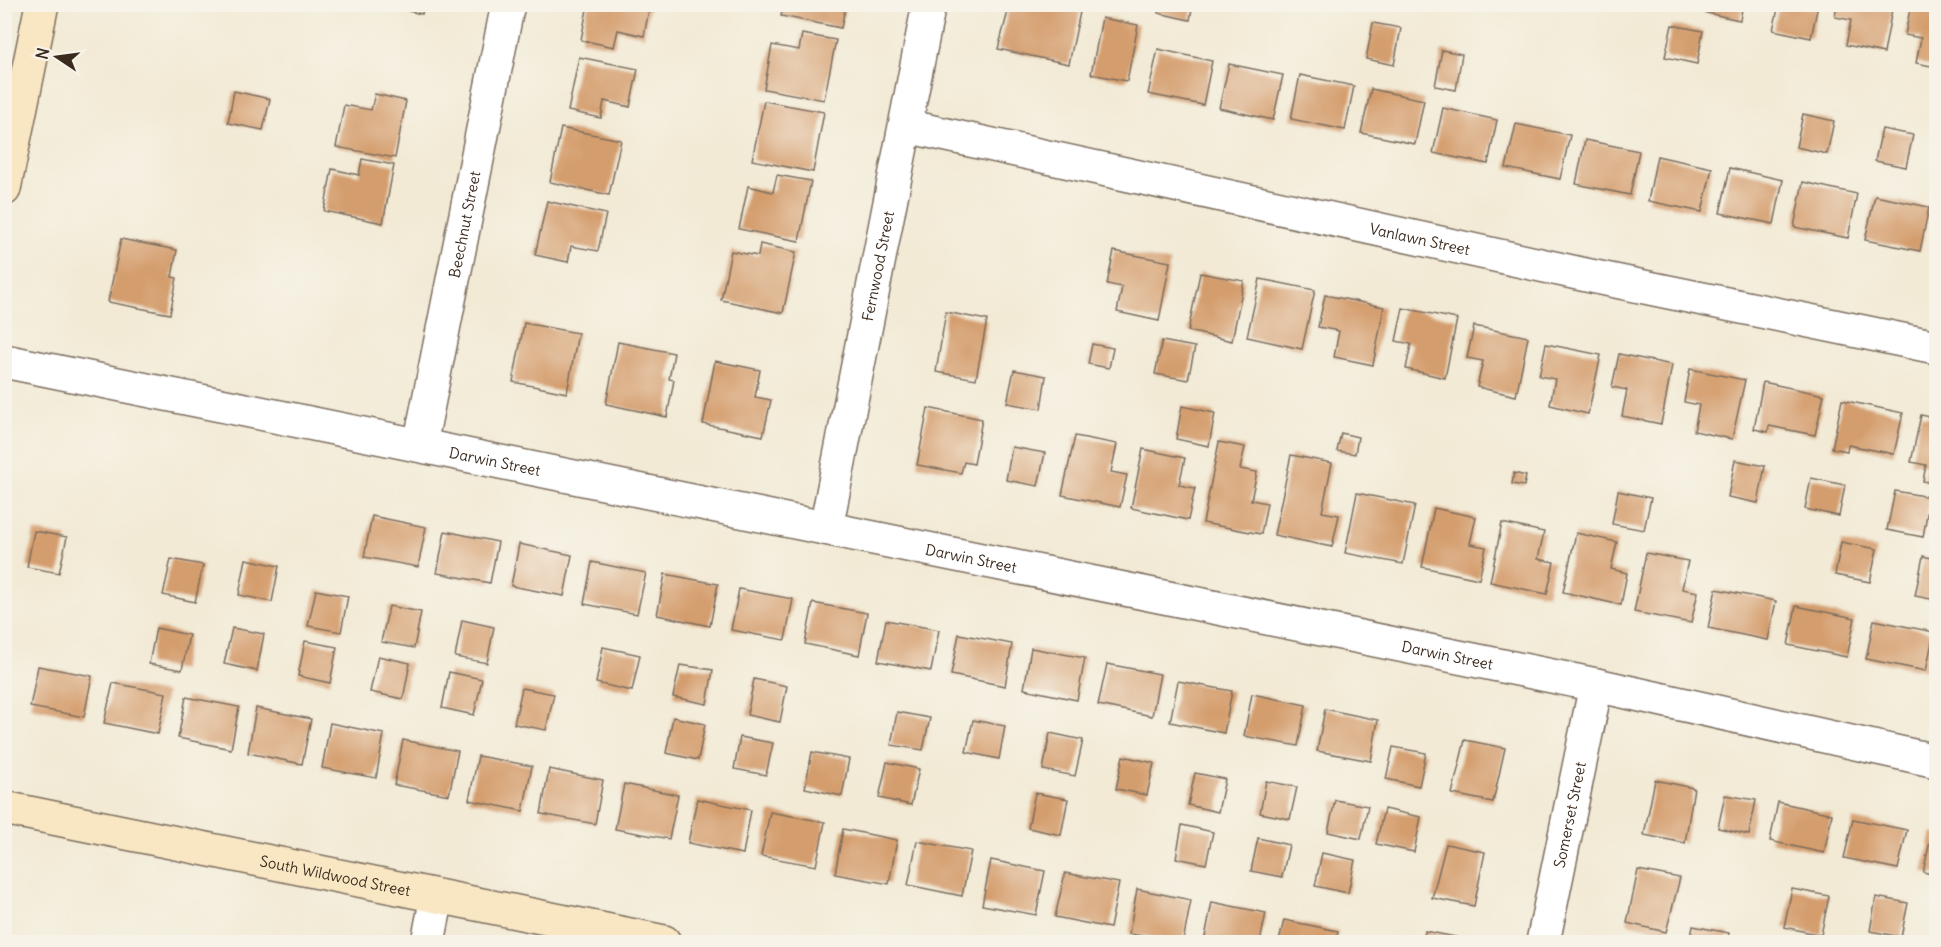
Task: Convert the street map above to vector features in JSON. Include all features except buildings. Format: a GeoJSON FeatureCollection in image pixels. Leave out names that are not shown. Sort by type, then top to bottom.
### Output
{"type":"FeatureCollection","features":[{"type":"Feature","properties":{"kind":"street"},"geometry":{"type":"LineString","coordinates":[[4,189],[42,4]]}},
{"type":"Feature","properties":{"kind":"street","name":"Beechnut Street"},"geometry":{"type":"LineString","coordinates":[[420,445],[508,4]]}},
{"type":"Feature","properties":{"kind":"street","name":"Fernwood Street"},"geometry":{"type":"LineString","coordinates":[[826,528],[929,4]]}},
{"type":"Feature","properties":{"kind":"street","name":"Vanlawn Street"},"geometry":{"type":"LineString","coordinates":[[906,126],[1586,275],[1936,347]]}},
{"type":"Feature","properties":{"kind":"street","name":"Darwin Street"},"geometry":{"type":"LineString","coordinates":[[4,362],[1596,685],[1936,761]]}},
{"type":"Feature","properties":{"kind":"street","name":"Somerset Street"},"geometry":{"type":"LineString","coordinates":[[1543,942],[1596,685]]}},
{"type":"Feature","properties":{"kind":"street","name":"South Wildwood Street"},"geometry":{"type":"LineString","coordinates":[[4,808],[664,942]]}},
{"type":"Feature","properties":{"kind":"street"},"geometry":{"type":"LineString","coordinates":[[428,942],[437,897]]}}]}
